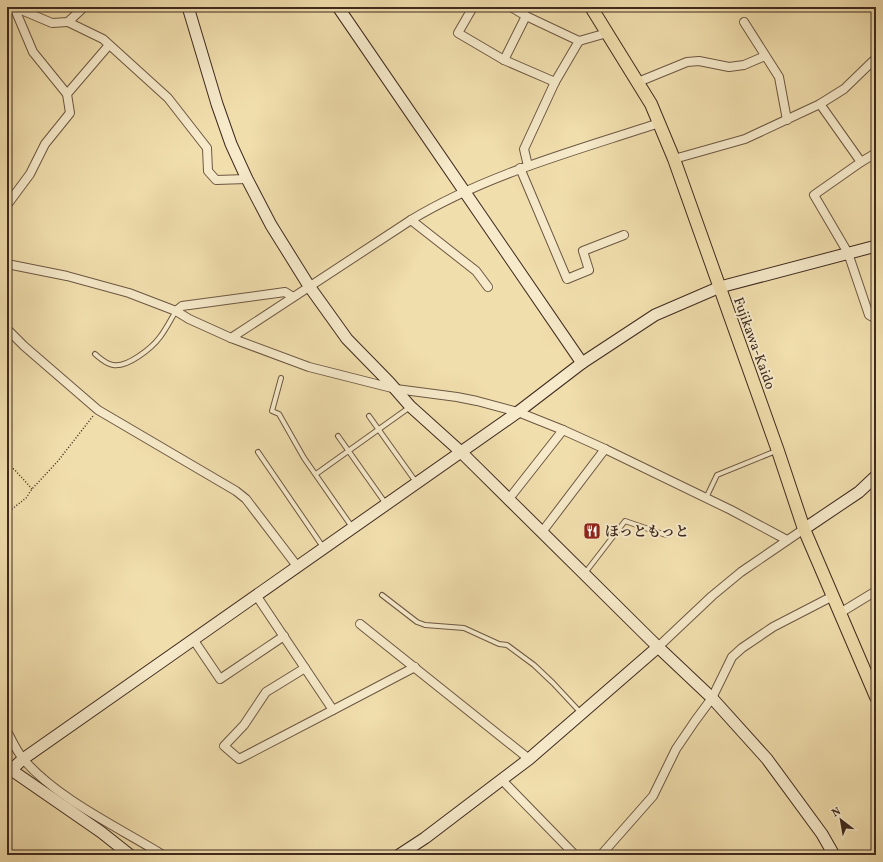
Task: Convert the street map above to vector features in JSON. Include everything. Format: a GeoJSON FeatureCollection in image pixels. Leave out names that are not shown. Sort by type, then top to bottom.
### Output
{"type":"FeatureCollection","features":[{"type":"Feature","properties":{"kind":"main road","name":"Fujikawa-Kaido"},"geometry":{"type":"LineString","coordinates":[[594,8],[607,33],[651,104],[674,159],[778,451],[804,529],[876,697]]}},
{"type":"Feature","properties":{"kind":"street"},"geometry":{"type":"LineString","coordinates":[[14,7],[52,23],[68,22],[103,39],[168,98],[183,116],[207,148],[208,171],[216,180],[247,179]]}},
{"type":"Feature","properties":{"kind":"street"},"geometry":{"type":"LineString","coordinates":[[7,205],[30,174],[45,144],[70,113],[67,94],[34,52],[14,7]]}},
{"type":"Feature","properties":{"kind":"street"},"geometry":{"type":"LineString","coordinates":[[68,22],[84,7]]}},
{"type":"Feature","properties":{"kind":"street"},"geometry":{"type":"LineString","coordinates":[[188,7],[217,104],[231,144],[247,179],[271,225],[309,286],[347,339],[396,389],[410,406],[460,452],[658,647],[712,698],[767,759],[822,834],[834,855]]}},
{"type":"Feature","properties":{"kind":"street"},"geometry":{"type":"LineString","coordinates":[[338,7],[582,363]]}},
{"type":"Feature","properties":{"kind":"street"},"geometry":{"type":"LineString","coordinates":[[473,7],[458,33],[504,60],[555,82]]}},
{"type":"Feature","properties":{"kind":"street"},"geometry":{"type":"LineString","coordinates":[[511,7],[526,16],[578,41],[607,33]]}},
{"type":"Feature","properties":{"kind":"street"},"geometry":{"type":"LineString","coordinates":[[504,60],[526,16]]}},
{"type":"Feature","properties":{"kind":"street"},"geometry":{"type":"LineString","coordinates":[[744,22],[779,76],[787,120]]}},
{"type":"Feature","properties":{"kind":"street"},"geometry":{"type":"LineString","coordinates":[[578,41],[555,82],[524,149],[524,167],[567,279],[589,270],[583,251],[624,235]]}},
{"type":"Feature","properties":{"kind":"street"},"geometry":{"type":"LineString","coordinates":[[67,94],[109,45]]}},
{"type":"Feature","properties":{"kind":"street"},"geometry":{"type":"LineString","coordinates":[[638,82],[687,62],[699,61],[729,66],[744,65],[765,56]]}},
{"type":"Feature","properties":{"kind":"street"},"geometry":{"type":"LineString","coordinates":[[674,159],[745,139],[820,104],[844,89],[876,58]]}},
{"type":"Feature","properties":{"kind":"street"},"geometry":{"type":"LineString","coordinates":[[820,104],[860,162]]}},
{"type":"Feature","properties":{"kind":"street"},"geometry":{"type":"LineString","coordinates":[[231,338],[436,204],[524,167],[659,123]]}},
{"type":"Feature","properties":{"kind":"street"},"geometry":{"type":"LineString","coordinates":[[876,154],[860,162],[814,195],[848,253],[869,315],[876,319]]}},
{"type":"Feature","properties":{"kind":"street"},"geometry":{"type":"LineString","coordinates":[[411,220],[476,271],[488,287]]}},
{"type":"Feature","properties":{"kind":"street"},"geometry":{"type":"LineString","coordinates":[[130,855],[101,832],[9,768],[518,412],[582,363],[655,315],[720,287],[876,246]]}},
{"type":"Feature","properties":{"kind":"street"},"geometry":{"type":"LineString","coordinates":[[7,264],[67,276],[129,293],[176,311],[189,319],[231,338],[309,366],[396,389],[477,400],[518,412],[605,449],[706,498],[787,540]]}},
{"type":"Feature","properties":{"kind":"street"},"geometry":{"type":"LineString","coordinates":[[176,311],[182,306],[285,292],[293,297]]}},
{"type":"Feature","properties":{"kind":"street"},"geometry":{"type":"LineString","coordinates":[[7,329],[24,346],[98,410],[236,491],[246,499],[297,566]]}},
{"type":"Feature","properties":{"kind":"street"},"geometry":{"type":"LineString","coordinates":[[508,500],[563,430]]}},
{"type":"Feature","properties":{"kind":"street"},"geometry":{"type":"LineString","coordinates":[[542,532],[605,449]]}},
{"type":"Feature","properties":{"kind":"street"},"geometry":{"type":"LineString","coordinates":[[399,855],[425,838],[529,759],[658,647],[712,596],[741,572],[859,492],[876,476]]}},
{"type":"Feature","properties":{"kind":"street"},"geometry":{"type":"LineString","coordinates":[[840,613],[876,592]]}},
{"type":"Feature","properties":{"kind":"street"},"geometry":{"type":"LineString","coordinates":[[256,595],[333,710]]}},
{"type":"Feature","properties":{"kind":"street"},"geometry":{"type":"LineString","coordinates":[[601,855],[653,796],[676,749],[695,720],[712,698],[732,657],[742,648],[773,627],[833,596]]}},
{"type":"Feature","properties":{"kind":"street"},"geometry":{"type":"LineString","coordinates":[[360,624],[529,759]]}},
{"type":"Feature","properties":{"kind":"street"},"geometry":{"type":"LineString","coordinates":[[193,639],[220,679],[284,636]]}},
{"type":"Feature","properties":{"kind":"street"},"geometry":{"type":"LineString","coordinates":[[305,668],[266,692],[244,725],[224,746],[239,759],[415,668]]}},
{"type":"Feature","properties":{"kind":"street"},"geometry":{"type":"LineString","coordinates":[[7,731],[23,759],[46,783],[163,855]]}},
{"type":"Feature","properties":{"kind":"street"},"geometry":{"type":"LineString","coordinates":[[502,780],[575,855]]}},
{"type":"Feature","properties":{"kind":"lane"},"geometry":{"type":"LineString","coordinates":[[95,354],[106,362],[115,366],[124,364],[142,354],[159,338],[176,311]]}},
{"type":"Feature","properties":{"kind":"lane"},"geometry":{"type":"LineString","coordinates":[[281,378],[272,411],[278,414],[304,458],[352,527]]}},
{"type":"Feature","properties":{"kind":"lane"},"geometry":{"type":"LineString","coordinates":[[316,474],[410,406]]}},
{"type":"Feature","properties":{"kind":"lane"},"geometry":{"type":"LineString","coordinates":[[369,416],[416,483]]}},
{"type":"Feature","properties":{"kind":"lane"},"geometry":{"type":"LineString","coordinates":[[338,436],[386,504]]}},
{"type":"Feature","properties":{"kind":"lane"},"geometry":{"type":"LineString","coordinates":[[706,498],[717,475],[778,451]]}},
{"type":"Feature","properties":{"kind":"lane"},"geometry":{"type":"LineString","coordinates":[[258,452],[323,548]]}},
{"type":"Feature","properties":{"kind":"lane"},"geometry":{"type":"LineString","coordinates":[[584,573],[625,521],[666,536]]}},
{"type":"Feature","properties":{"kind":"lane"},"geometry":{"type":"LineString","coordinates":[[382,595],[417,622],[425,625],[464,628],[499,644],[508,645],[539,670],[581,713]]}},
{"type":"Feature","properties":{"kind":"path"},"geometry":{"type":"LineString","coordinates":[[7,513],[26,498],[32,489],[58,461],[98,410]]}},
{"type":"Feature","properties":{"kind":"path"},"geometry":{"type":"LineString","coordinates":[[7,468],[14,469],[32,489]]}},
{"type":"Feature","properties":{"kind":"place","name":"ほっともっと"},"geometry":{"type":"Point","coordinates":[592,531]}}]}
